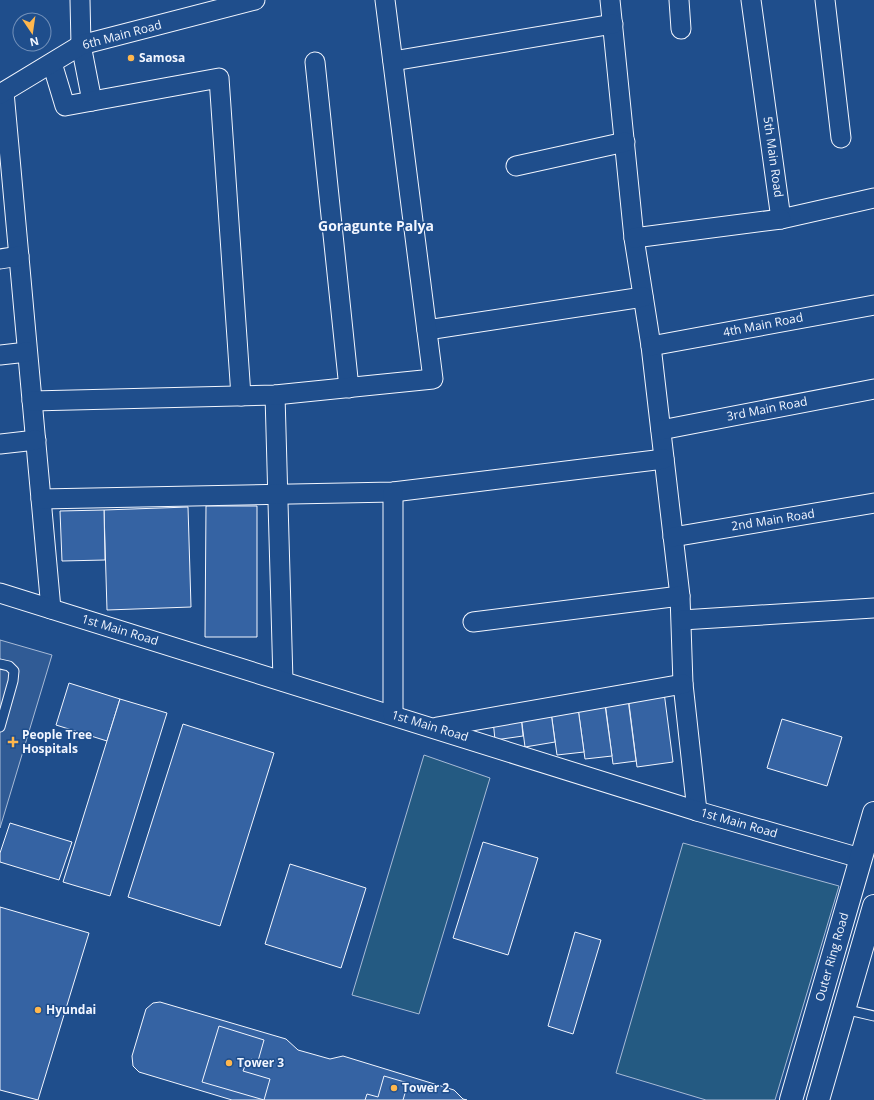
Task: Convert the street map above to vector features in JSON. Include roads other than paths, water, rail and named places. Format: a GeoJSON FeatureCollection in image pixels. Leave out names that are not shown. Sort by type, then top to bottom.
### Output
{"type":"FeatureCollection","features":[{"type":"Feature","properties":{"kind":"highway","name":"Outer Ring Road"},"geometry":{"type":"LineString","coordinates":[[791,1100],[874,813]]}},
{"type":"Feature","properties":{"kind":"highway"},"geometry":{"type":"LineString","coordinates":[[818,1100],[844,1009],[870,933],[874,906]]}},
{"type":"Feature","properties":{"kind":"street"},"geometry":{"type":"LineString","coordinates":[[80,0],[81,45],[92,101]]}},
{"type":"Feature","properties":{"kind":"street","name":"6th Main Road"},"geometry":{"type":"LineString","coordinates":[[2,93],[81,45],[255,0]]}},
{"type":"Feature","properties":{"kind":"street"},"geometry":{"type":"LineString","coordinates":[[32,401],[275,395],[433,379],[385,0]]}},
{"type":"Feature","properties":{"kind":"street"},"geometry":{"type":"LineString","coordinates":[[610,0],[634,238],[651,346],[680,596],[684,684],[697,810]]}},
{"type":"Feature","properties":{"kind":"street"},"geometry":{"type":"LineString","coordinates":[[679,0],[681,29]]}},
{"type":"Feature","properties":{"kind":"street","name":"5th Main Road"},"geometry":{"type":"LineString","coordinates":[[751,0],[781,219]]}},
{"type":"Feature","properties":{"kind":"street"},"geometry":{"type":"LineString","coordinates":[[825,0],[840,138]]}},
{"type":"Feature","properties":{"kind":"street"},"geometry":{"type":"LineString","coordinates":[[393,61],[613,24]]}},
{"type":"Feature","properties":{"kind":"street"},"geometry":{"type":"LineString","coordinates":[[315,62],[349,388]]}},
{"type":"Feature","properties":{"kind":"street"},"geometry":{"type":"LineString","coordinates":[[52,63],[65,106],[219,78],[241,396]]}},
{"type":"Feature","properties":{"kind":"street"},"geometry":{"type":"LineString","coordinates":[[2,93],[19,256],[51,609]]}},
{"type":"Feature","properties":{"kind":"street"},"geometry":{"type":"LineString","coordinates":[[516,166],[625,142]]}},
{"type":"Feature","properties":{"kind":"street"},"geometry":{"type":"LineString","coordinates":[[634,238],[781,219],[874,198]]}},
{"type":"Feature","properties":{"kind":"street"},"geometry":{"type":"LineString","coordinates":[[0,259],[19,256]]}},
{"type":"Feature","properties":{"kind":"street"},"geometry":{"type":"LineString","coordinates":[[427,330],[643,297]]}},
{"type":"Feature","properties":{"kind":"street","name":"4th Main Road"},"geometry":{"type":"LineString","coordinates":[[651,346],[874,305]]}},
{"type":"Feature","properties":{"kind":"street"},"geometry":{"type":"LineString","coordinates":[[0,355],[28,352]]}},
{"type":"Feature","properties":{"kind":"street","name":"3rd Main Road"},"geometry":{"type":"LineString","coordinates":[[661,430],[874,389]]}},
{"type":"Feature","properties":{"kind":"street"},"geometry":{"type":"LineString","coordinates":[[275,395],[283,681]]}},
{"type":"Feature","properties":{"kind":"street"},"geometry":{"type":"LineString","coordinates":[[0,444],[36,440]]}},
{"type":"Feature","properties":{"kind":"street"},"geometry":{"type":"LineString","coordinates":[[41,499],[393,492],[664,459]]}},
{"type":"Feature","properties":{"kind":"street"},"geometry":{"type":"LineString","coordinates":[[393,492],[393,715]]}},
{"type":"Feature","properties":{"kind":"street","name":"2nd Main Road"},"geometry":{"type":"LineString","coordinates":[[673,537],[874,503]]}},
{"type":"Feature","properties":{"kind":"street","name":"1st Main Road"},"geometry":{"type":"LineString","coordinates":[[0,593],[697,810],[860,858]]}},
{"type":"Feature","properties":{"kind":"street"},"geometry":{"type":"LineString","coordinates":[[473,622],[680,596]]}},
{"type":"Feature","properties":{"kind":"street"},"geometry":{"type":"LineString","coordinates":[[682,620],[874,608]]}},
{"type":"Feature","properties":{"kind":"street"},"geometry":{"type":"LineString","coordinates":[[434,728],[684,684]]}},
{"type":"Feature","properties":{"kind":"lane"},"geometry":{"type":"LineString","coordinates":[[0,664],[10,666],[14,671],[13,680],[0,726]]}},
{"type":"Feature","properties":{"kind":"lane"},"geometry":{"type":"LineString","coordinates":[[844,1009],[874,1016]]}},
{"type":"Feature","properties":{"kind":"place","name":"Samosa"},"geometry":{"type":"Point","coordinates":[131,58]}},
{"type":"Feature","properties":{"kind":"place","name":"People Tree Hospitals"},"geometry":{"type":"Point","coordinates":[13,742]}},
{"type":"Feature","properties":{"kind":"place","name":"Hyundai"},"geometry":{"type":"Point","coordinates":[38,1010]}},
{"type":"Feature","properties":{"kind":"place","name":"Tower 3"},"geometry":{"type":"Point","coordinates":[229,1063]}},
{"type":"Feature","properties":{"kind":"place","name":"Tower 2"},"geometry":{"type":"Point","coordinates":[394,1088]}},
{"type":"Feature","properties":{"kind":"district","name":"Goragunte Palya"},"geometry":{"type":"Point","coordinates":[376,226]}}]}
